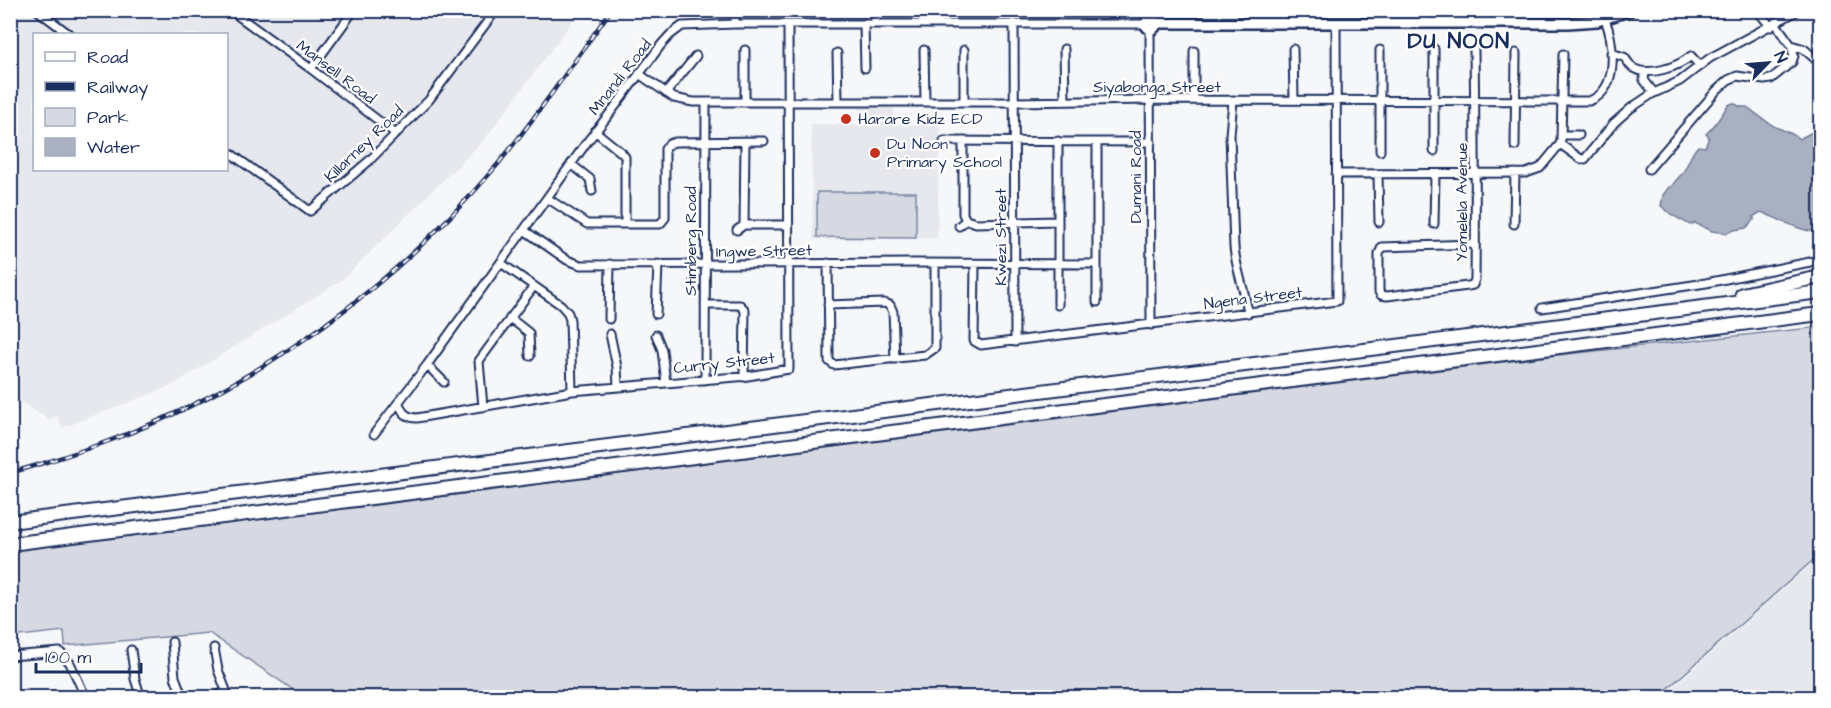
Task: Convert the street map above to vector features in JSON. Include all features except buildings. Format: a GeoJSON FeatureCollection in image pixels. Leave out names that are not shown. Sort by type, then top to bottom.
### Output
{"type":"FeatureCollection","features":[{"type":"Feature","properties":{"kind":"highway"},"geometry":{"type":"LineString","coordinates":[[1697,306],[1782,284],[1821,277]]}},
{"type":"Feature","properties":{"kind":"highway"},"geometry":{"type":"LineString","coordinates":[[10,522],[1821,292]]}},
{"type":"Feature","properties":{"kind":"highway"},"geometry":{"type":"LineString","coordinates":[[10,544],[1821,314]]}},
{"type":"Feature","properties":{"kind":"highway"},"geometry":{"type":"LineString","coordinates":[[1638,336],[1647,341],[1821,320]]}},
{"type":"Feature","properties":{"kind":"street"},"geometry":{"type":"LineString","coordinates":[[37,10],[68,33]]}},
{"type":"Feature","properties":{"kind":"street","name":"Mansell Road"},"geometry":{"type":"LineString","coordinates":[[230,10],[396,134]]}},
{"type":"Feature","properties":{"kind":"street"},"geometry":{"type":"LineString","coordinates":[[311,69],[354,10]]}},
{"type":"Feature","properties":{"kind":"street","name":"Killarney Road"},"geometry":{"type":"LineString","coordinates":[[228,151],[310,211],[343,185],[396,134],[445,80],[496,10]]}},
{"type":"Feature","properties":{"kind":"street"},"geometry":{"type":"LineString","coordinates":[[735,10],[735,24]]}},
{"type":"Feature","properties":{"kind":"street"},"geometry":{"type":"LineString","coordinates":[[875,24],[876,10]]}},
{"type":"Feature","properties":{"kind":"street"},"geometry":{"type":"LineString","coordinates":[[1425,10],[1425,23]]}},
{"type":"Feature","properties":{"kind":"street"},"geometry":{"type":"LineString","coordinates":[[1151,21],[1568,23],[1605,19],[1631,10]]}},
{"type":"Feature","properties":{"kind":"street"},"geometry":{"type":"LineString","coordinates":[[1649,169],[1728,80],[1737,76],[1764,81],[1771,79],[1792,62],[1794,56],[1791,45],[1756,10]]}},
{"type":"Feature","properties":{"kind":"street"},"geometry":{"type":"LineString","coordinates":[[1560,144],[1578,157],[1585,159],[1620,116],[1654,93],[1680,81],[1710,57],[1799,10]]}},
{"type":"Feature","properties":{"kind":"street","name":"Siyabonga Street"},"geometry":{"type":"LineString","coordinates":[[639,74],[666,93],[683,101],[706,102],[1589,101],[1604,92],[1610,81],[1610,32],[1605,19]]}},
{"type":"Feature","properties":{"kind":"street","name":"Mnandi Road"},"geometry":{"type":"LineString","coordinates":[[374,434],[399,404],[595,131],[670,35],[682,26],[1151,21]]}},
{"type":"Feature","properties":{"kind":"street","name":"Dumani Road"},"geometry":{"type":"LineString","coordinates":[[1151,21],[1151,325]]}},
{"type":"Feature","properties":{"kind":"street","name":"Kwezi Street"},"geometry":{"type":"LineString","coordinates":[[1014,23],[1015,342]]}},
{"type":"Feature","properties":{"kind":"street","name":"Ngena Street"},"geometry":{"type":"LineString","coordinates":[[975,264],[974,341],[978,345],[985,346],[1337,301],[1336,23]]}},
{"type":"Feature","properties":{"kind":"street","name":"Curry Street"},"geometry":{"type":"LineString","coordinates":[[399,404],[403,414],[411,418],[572,391],[744,377],[789,369],[788,24]]}},
{"type":"Feature","properties":{"kind":"street"},"geometry":{"type":"LineString","coordinates":[[864,24],[865,68]]}},
{"type":"Feature","properties":{"kind":"street"},"geometry":{"type":"LineString","coordinates":[[1791,45],[1804,49],[1821,63]]}},
{"type":"Feature","properties":{"kind":"street"},"geometry":{"type":"LineString","coordinates":[[1064,49],[1065,101]]}},
{"type":"Feature","properties":{"kind":"street"},"geometry":{"type":"LineString","coordinates":[[1293,49],[1294,100]]}},
{"type":"Feature","properties":{"kind":"street"},"geometry":{"type":"LineString","coordinates":[[1434,49],[1434,151]]}},
{"type":"Feature","properties":{"kind":"street"},"geometry":{"type":"LineString","coordinates":[[745,50],[745,101]]}},
{"type":"Feature","properties":{"kind":"street"},"geometry":{"type":"LineString","coordinates":[[924,50],[925,101]]}},
{"type":"Feature","properties":{"kind":"street"},"geometry":{"type":"LineString","coordinates":[[963,101],[964,50]]}},
{"type":"Feature","properties":{"kind":"street"},"geometry":{"type":"LineString","coordinates":[[1380,50],[1380,152]]}},
{"type":"Feature","properties":{"kind":"street","name":"Yomelela Avenue"},"geometry":{"type":"LineString","coordinates":[[1474,50],[1475,100],[1475,174],[1475,244],[1475,279],[1470,286],[1381,295],[1378,288],[1380,248],[1475,244]]}},
{"type":"Feature","properties":{"kind":"street"},"geometry":{"type":"LineString","coordinates":[[1194,51],[1194,100]]}},
{"type":"Feature","properties":{"kind":"street"},"geometry":{"type":"LineString","coordinates":[[837,53],[838,101]]}},
{"type":"Feature","properties":{"kind":"street"},"geometry":{"type":"LineString","coordinates":[[1515,146],[1516,53]]}},
{"type":"Feature","properties":{"kind":"street"},"geometry":{"type":"LineString","coordinates":[[1611,53],[1624,57],[1631,66],[1644,72],[1677,64],[1691,56],[1700,66]]}},
{"type":"Feature","properties":{"kind":"street"},"geometry":{"type":"LineString","coordinates":[[1336,174],[1475,174],[1538,170],[1560,144],[1562,135],[1563,54]]}},
{"type":"Feature","properties":{"kind":"street"},"geometry":{"type":"LineString","coordinates":[[666,93],[696,56]]}},
{"type":"Feature","properties":{"kind":"street"},"geometry":{"type":"LineString","coordinates":[[1644,72],[1643,78],[1654,93]]}},
{"type":"Feature","properties":{"kind":"street"},"geometry":{"type":"LineString","coordinates":[[1233,100],[1230,135],[1234,256],[1245,291],[1248,313]]}},
{"type":"Feature","properties":{"kind":"street","name":"Stimberg Road"},"geometry":{"type":"LineString","coordinates":[[705,380],[706,102]]}},
{"type":"Feature","properties":{"kind":"street"},"geometry":{"type":"LineString","coordinates":[[595,131],[625,157],[625,224]]}},
{"type":"Feature","properties":{"kind":"street"},"geometry":{"type":"LineString","coordinates":[[1562,135],[1580,135]]}},
{"type":"Feature","properties":{"kind":"street"},"geometry":{"type":"LineString","coordinates":[[548,198],[585,224],[656,224],[664,221],[666,146],[671,143],[764,141]]}},
{"type":"Feature","properties":{"kind":"street"},"geometry":{"type":"LineString","coordinates":[[944,141],[1151,142]]}},
{"type":"Feature","properties":{"kind":"street"},"geometry":{"type":"LineString","coordinates":[[963,141],[963,214],[966,220],[971,223],[1057,221]]}},
{"type":"Feature","properties":{"kind":"street"},"geometry":{"type":"LineString","coordinates":[[1058,141],[1058,305]]}},
{"type":"Feature","properties":{"kind":"street"},"geometry":{"type":"LineString","coordinates":[[744,225],[745,142]]}},
{"type":"Feature","properties":{"kind":"street"},"geometry":{"type":"LineString","coordinates":[[1097,142],[1097,302]]}},
{"type":"Feature","properties":{"kind":"street"},"geometry":{"type":"LineString","coordinates":[[571,164],[588,177],[592,191]]}},
{"type":"Feature","properties":{"kind":"street"},"geometry":{"type":"LineString","coordinates":[[1514,224],[1515,173]]}},
{"type":"Feature","properties":{"kind":"street"},"geometry":{"type":"LineString","coordinates":[[1378,174],[1379,222]]}},
{"type":"Feature","properties":{"kind":"street"},"geometry":{"type":"LineString","coordinates":[[1434,224],[1435,174]]}},
{"type":"Feature","properties":{"kind":"street"},"geometry":{"type":"LineString","coordinates":[[963,182],[974,182]]}},
{"type":"Feature","properties":{"kind":"street"},"geometry":{"type":"LineString","coordinates":[[959,226],[966,220]]}},
{"type":"Feature","properties":{"kind":"street"},"geometry":{"type":"LineString","coordinates":[[737,230],[744,225],[788,225]]}},
{"type":"Feature","properties":{"kind":"street","name":"Ingwe Street"},"geometry":{"type":"LineString","coordinates":[[524,230],[572,263],[581,265],[1097,264]]}},
{"type":"Feature","properties":{"kind":"street"},"geometry":{"type":"LineString","coordinates":[[1542,308],[1706,283],[1821,260]]}},
{"type":"Feature","properties":{"kind":"street"},"geometry":{"type":"LineString","coordinates":[[501,263],[561,305],[568,313],[572,391]]}},
{"type":"Feature","properties":{"kind":"street"},"geometry":{"type":"LineString","coordinates":[[828,263],[829,358],[831,364],[928,354],[935,348],[935,264]]}},
{"type":"Feature","properties":{"kind":"street"},"geometry":{"type":"LineString","coordinates":[[609,319],[610,264]]}},
{"type":"Feature","properties":{"kind":"street"},"geometry":{"type":"LineString","coordinates":[[656,314],[658,264]]}},
{"type":"Feature","properties":{"kind":"street"},"geometry":{"type":"LineString","coordinates":[[483,407],[479,361],[534,286]]}},
{"type":"Feature","properties":{"kind":"street"},"geometry":{"type":"LineString","coordinates":[[828,304],[884,303],[890,305],[893,312],[895,359]]}},
{"type":"Feature","properties":{"kind":"street"},"geometry":{"type":"LineString","coordinates":[[705,305],[740,306],[745,310],[744,377]]}},
{"type":"Feature","properties":{"kind":"street"},"geometry":{"type":"LineString","coordinates":[[510,318],[529,333],[530,356]]}},
{"type":"Feature","properties":{"kind":"street"},"geometry":{"type":"LineString","coordinates":[[610,334],[617,367],[618,387]]}},
{"type":"Feature","properties":{"kind":"street"},"geometry":{"type":"LineString","coordinates":[[656,335],[662,350],[666,383]]}},
{"type":"Feature","properties":{"kind":"street"},"geometry":{"type":"LineString","coordinates":[[427,365],[444,382]]}},
{"type":"Feature","properties":{"kind":"street"},"geometry":{"type":"LineString","coordinates":[[172,642],[176,677],[183,698]]}},
{"type":"Feature","properties":{"kind":"street"},"geometry":{"type":"LineString","coordinates":[[213,698],[228,694],[218,670],[214,648]]}},
{"type":"Feature","properties":{"kind":"street"},"geometry":{"type":"LineString","coordinates":[[131,650],[135,679],[141,698]]}},
{"type":"Feature","properties":{"kind":"street"},"geometry":{"type":"LineString","coordinates":[[10,656],[60,652],[65,656],[86,698]]}},
{"type":"Feature","properties":{"kind":"shaded area"},"geometry":{"type":"Polygon","coordinates":[[[10,11],[580,11],[485,139],[342,280],[171,386],[62,428],[57,416],[49,420],[11,396],[10,11]]]}},
{"type":"Feature","properties":{"kind":"shaded area","name":"Du Noon Primary School"},"geometry":{"type":"Polygon","coordinates":[[[859,106],[894,106],[894,124],[940,125],[937,238],[813,240],[811,124],[859,125],[859,106]]]}},
{"type":"Feature","properties":{"kind":"shaded area"},"geometry":{"type":"Polygon","coordinates":[[[1820,556],[1820,697],[1662,697],[1820,556]]]}},
{"type":"Feature","properties":{"kind":"green space"},"geometry":{"type":"Polygon","coordinates":[[[817,192],[916,192],[916,238],[817,237],[817,192]]]}},
{"type":"Feature","properties":{"kind":"green space"},"geometry":{"type":"Polygon","coordinates":[[[1820,327],[1820,554],[1658,697],[304,697],[209,633],[65,646],[64,631],[11,637],[10,551],[1558,355],[1820,327]]]}},
{"type":"Feature","properties":{"kind":"water"},"geometry":{"type":"Polygon","coordinates":[[[1733,103],[1747,107],[1771,124],[1799,139],[1820,128],[1820,224],[1814,230],[1809,231],[1788,224],[1761,212],[1754,216],[1754,220],[1746,228],[1727,233],[1712,231],[1695,223],[1690,225],[1661,206],[1663,195],[1683,173],[1698,146],[1705,147],[1709,137],[1706,134],[1728,105],[1733,103]]]}},
{"type":"Feature","properties":{"kind":"railway"},"geometry":{"type":"LineString","coordinates":[[10,473],[114,439],[169,416],[222,390],[323,326],[416,250],[459,208],[498,164],[542,107],[611,10]]}},
{"type":"Feature","properties":{"kind":"place","name":"Harare Kidz ECD"},"geometry":{"type":"Point","coordinates":[846,119]}},
{"type":"Feature","properties":{"kind":"place","name":"Du Noon Primary School"},"geometry":{"type":"Point","coordinates":[875,153]}},
{"type":"Feature","properties":{"kind":"district","name":"DU NOON"},"geometry":{"type":"Point","coordinates":[1459,41]}}]}
